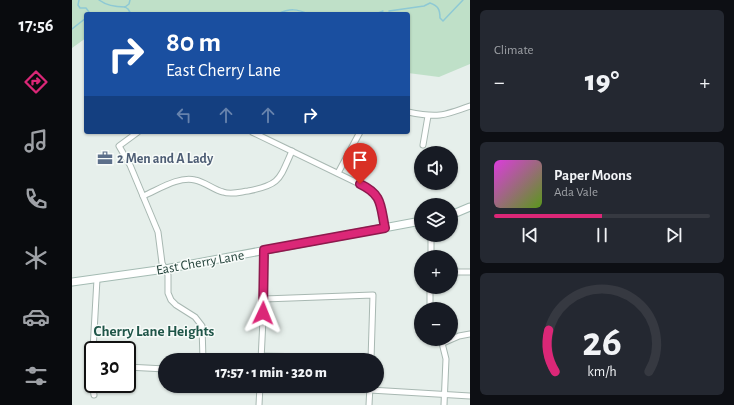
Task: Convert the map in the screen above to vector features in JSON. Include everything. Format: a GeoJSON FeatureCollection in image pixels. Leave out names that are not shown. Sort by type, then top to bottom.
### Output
{"type":"FeatureCollection","features":[{"type":"Feature","properties":{"kind":"street"},"geometry":{"type":"LineString","coordinates":[[410,112],[428,116],[440,116],[470,106]]}},
{"type":"Feature","properties":{"kind":"street"},"geometry":{"type":"LineString","coordinates":[[423,145],[428,116]]}},
{"type":"Feature","properties":{"kind":"street"},"geometry":{"type":"LineString","coordinates":[[135,134],[119,146],[130,165],[158,232],[162,263],[168,275],[168,293],[171,300],[176,305],[194,317],[202,326],[203,353]]}},
{"type":"Feature","properties":{"kind":"street"},"geometry":{"type":"LineString","coordinates":[[256,134],[372,190],[378,197],[385,228]]}},
{"type":"Feature","properties":{"kind":"street"},"geometry":{"type":"LineString","coordinates":[[338,173],[359,134]]}},
{"type":"Feature","properties":{"kind":"street"},"geometry":{"type":"LineString","coordinates":[[143,196],[181,180],[195,180],[223,192],[233,193],[267,187],[275,183],[282,173],[292,151]]}},
{"type":"Feature","properties":{"kind":"street"},"geometry":{"type":"LineString","coordinates":[[458,212],[470,207]]}},
{"type":"Feature","properties":{"kind":"street","name":"East Cherry Lane"},"geometry":{"type":"LineString","coordinates":[[72,282],[165,269],[414,222]]}},
{"type":"Feature","properties":{"kind":"street"},"geometry":{"type":"LineString","coordinates":[[261,353],[264,299],[264,250]]}},
{"type":"Feature","properties":{"kind":"street"},"geometry":{"type":"LineString","coordinates":[[458,272],[470,272]]}},
{"type":"Feature","properties":{"kind":"street"},"geometry":{"type":"LineString","coordinates":[[94,341],[97,279]]}},
{"type":"Feature","properties":{"kind":"street"},"geometry":{"type":"LineString","coordinates":[[264,299],[373,295],[371,353]]}},
{"type":"Feature","properties":{"kind":"street"},"geometry":{"type":"LineString","coordinates":[[458,336],[470,334]]}},
{"type":"Feature","properties":{"kind":"street"},"geometry":{"type":"LineString","coordinates":[[443,346],[446,359],[444,405]]}},
{"type":"Feature","properties":{"kind":"street"},"geometry":{"type":"LineString","coordinates":[[136,367],[158,369]]}},
{"type":"Feature","properties":{"kind":"street"},"geometry":{"type":"LineString","coordinates":[[384,389],[470,396]]}},
{"type":"Feature","properties":{"kind":"street"},"geometry":{"type":"LineString","coordinates":[[259,405],[260,393]]}},
{"type":"Feature","properties":{"kind":"street"},"geometry":{"type":"LineString","coordinates":[[369,405],[370,393]]}},
{"type":"Feature","properties":{"kind":"green space"},"geometry":{"type":"Polygon","coordinates":[[[72,0],[470,0],[470,64],[439,77],[410,73],[410,12],[84,12],[84,39],[72,48],[72,0]]]}},
{"type":"Feature","properties":{"kind":"waterway"},"geometry":{"type":"LineString","coordinates":[[79,0],[78,5],[80,8],[86,8],[89,12]]}},
{"type":"Feature","properties":{"kind":"waterway"},"geometry":{"type":"LineString","coordinates":[[99,0],[111,6],[125,7]]}},
{"type":"Feature","properties":{"kind":"waterway"},"geometry":{"type":"LineString","coordinates":[[125,7],[129,4],[130,0]]}},
{"type":"Feature","properties":{"kind":"waterway"},"geometry":{"type":"LineString","coordinates":[[389,11],[424,6],[430,3],[438,8],[440,18],[443,21],[463,0]]}},
{"type":"Feature","properties":{"kind":"waterway"},"geometry":{"type":"LineString","coordinates":[[125,7],[130,12]]}},
{"type":"Feature","properties":{"kind":"waterway"},"geometry":{"type":"LineString","coordinates":[[283,12],[294,10],[304,12]]}},
{"type":"Feature","properties":{"kind":"waterway"},"geometry":{"type":"LineString","coordinates":[[72,29],[84,20]]}},
{"type":"Feature","properties":{"kind":"place","name":"2 Men and A Lady"},"geometry":{"type":"Point","coordinates":[105,158]}},
{"type":"Feature","properties":{"kind":"district","name":"Cherry Lane Heights"},"geometry":{"type":"Point","coordinates":[154,331]}},
{"type":"Feature","properties":{"kind":"route"},"geometry":{"type":"LineString","coordinates":[[263,313],[264,250],[385,228],[378,197],[372,190],[360,184]]}}]}
